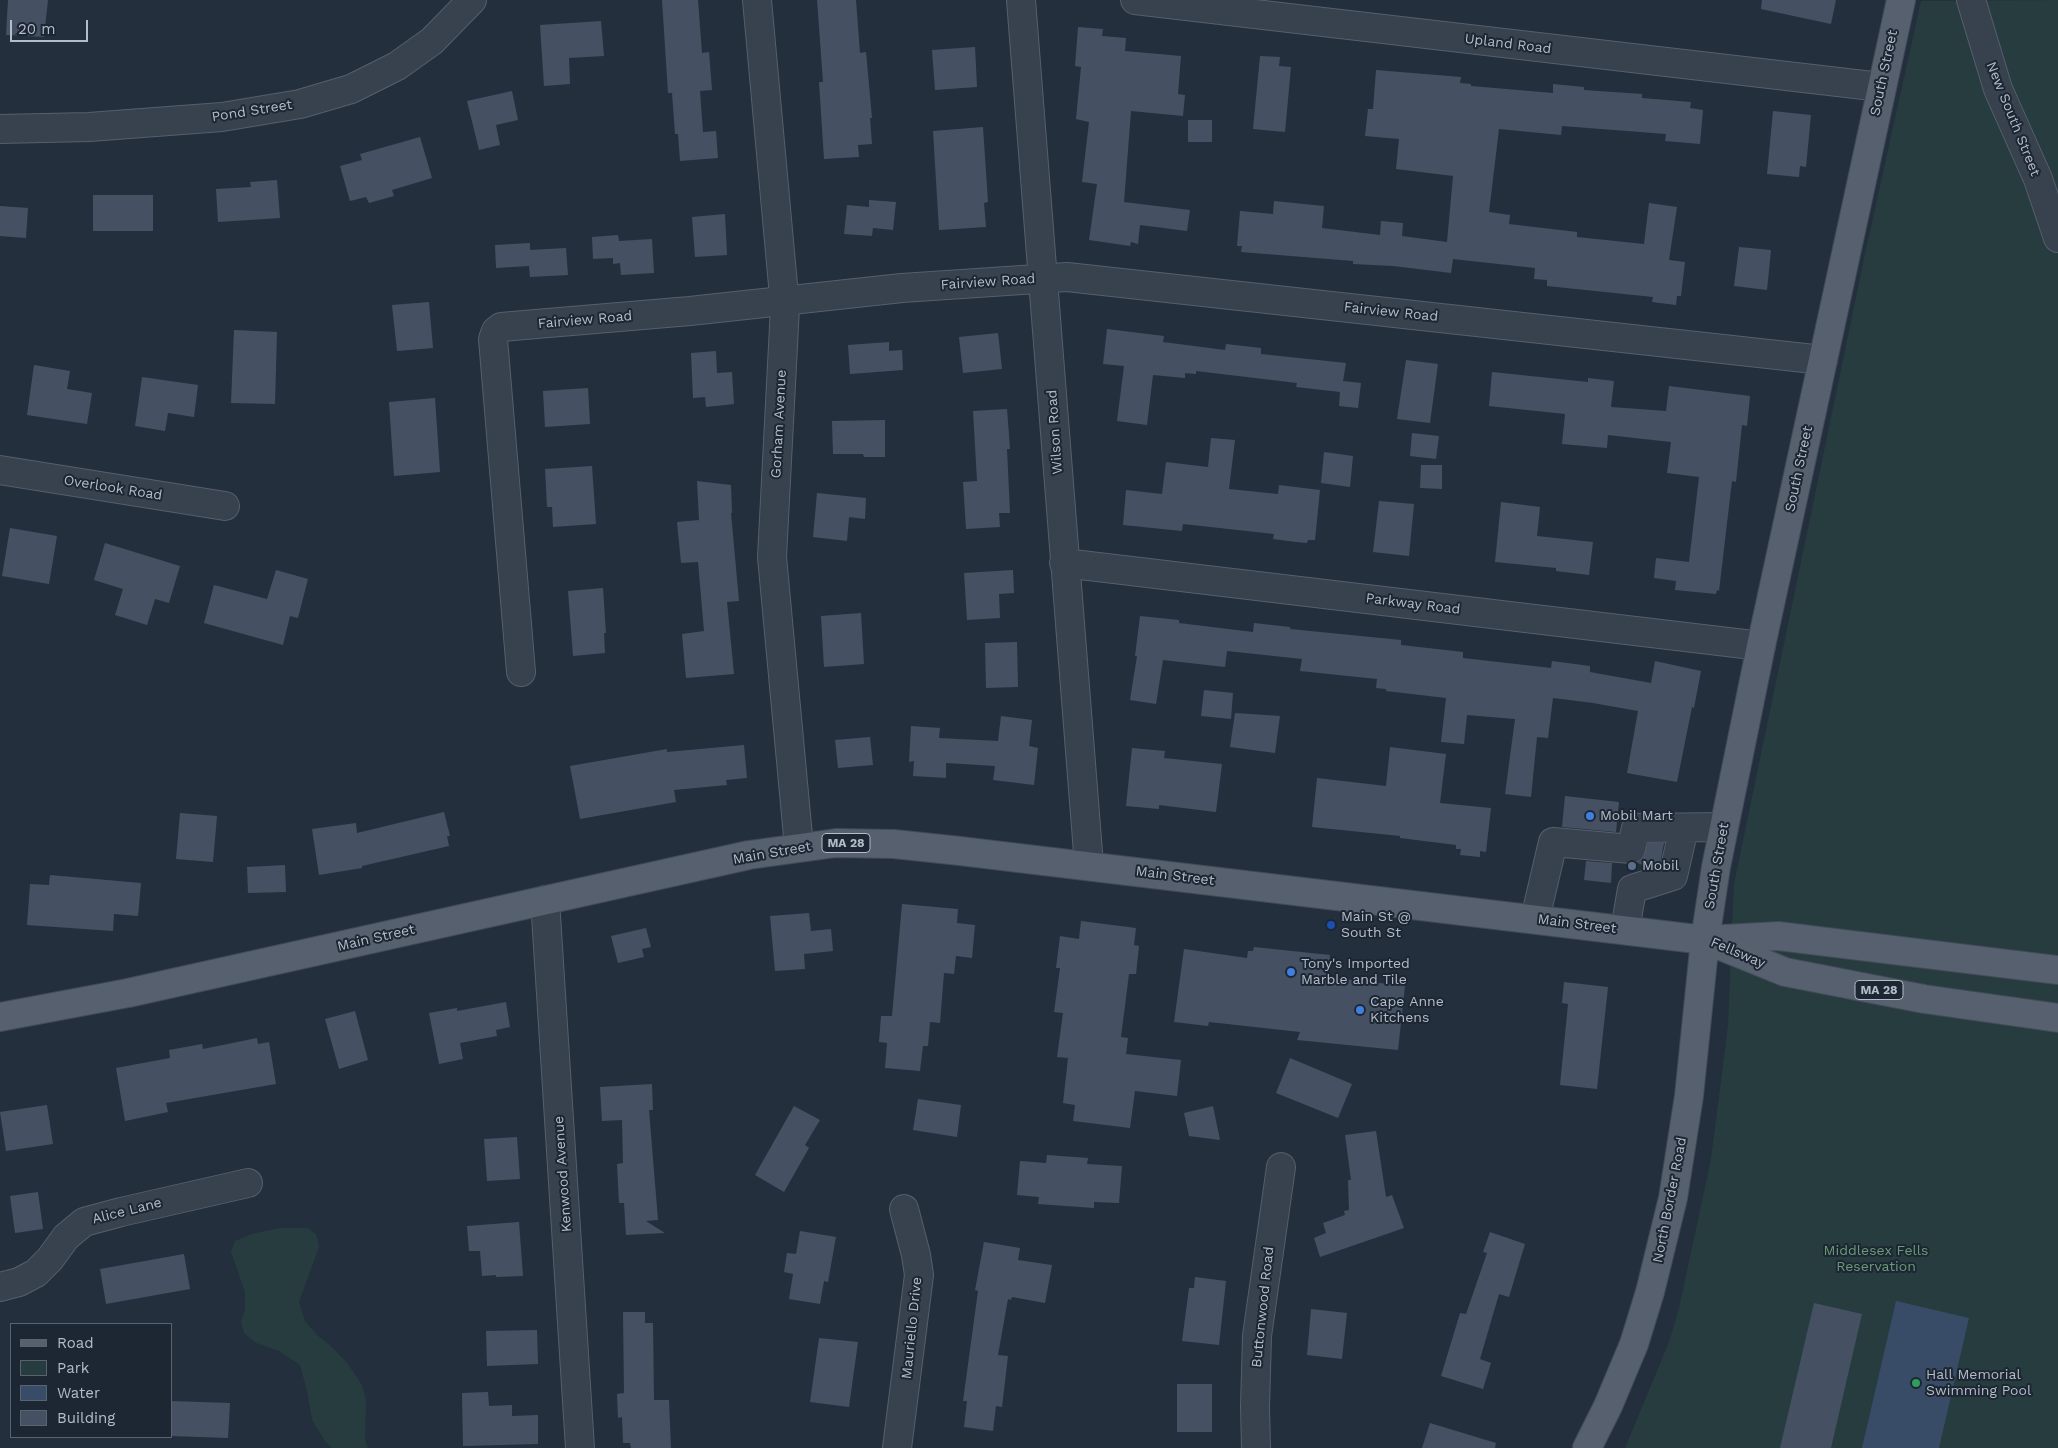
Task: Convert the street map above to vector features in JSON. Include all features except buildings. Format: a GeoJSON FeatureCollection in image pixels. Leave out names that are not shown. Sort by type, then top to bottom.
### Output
{"type":"FeatureCollection","features":[{"type":"Feature","properties":{"kind":"main road","name":"South Street"},"geometry":{"type":"LineString","coordinates":[[1705,940],[1724,827],[1761,646],[1901,0]]}},
{"type":"Feature","properties":{"kind":"main road","name":"Main Street"},"geometry":{"type":"LineString","coordinates":[[0,1017],[128,993],[750,855],[836,843],[894,844],[1088,865],[1705,940]]}},
{"type":"Feature","properties":{"kind":"main road","name":"Fellsway"},"geometry":{"type":"LineString","coordinates":[[1705,940],[1778,936],[2058,970]]}},
{"type":"Feature","properties":{"kind":"main road","name":"Fellsway"},"geometry":{"type":"LineString","coordinates":[[1705,940],[1785,972],[1924,999],[2058,1018]]}},
{"type":"Feature","properties":{"kind":"main road","name":"North Border Road"},"geometry":{"type":"LineString","coordinates":[[1587,1448],[1608,1406],[1634,1344],[1664,1239],[1678,1169],[1689,1096],[1705,940]]}},
{"type":"Feature","properties":{"kind":"street","name":"Pond Street"},"geometry":{"type":"LineString","coordinates":[[0,129],[80,127],[222,117],[262,112],[308,102],[351,89],[397,66],[432,41],[472,0]]}},
{"type":"Feature","properties":{"kind":"street","name":"Gorham Avenue"},"geometry":{"type":"LineString","coordinates":[[757,0],[785,300],[773,568],[799,847]]}},
{"type":"Feature","properties":{"kind":"street","name":"Wilson Road"},"geometry":{"type":"LineString","coordinates":[[1021,0],[1088,865]]}},
{"type":"Feature","properties":{"kind":"street","name":"Upland Road"},"geometry":{"type":"LineString","coordinates":[[1135,0],[1881,87]]}},
{"type":"Feature","properties":{"kind":"street","name":"New South Street"},"geometry":{"type":"LineString","coordinates":[[1971,0],[1998,89],[2038,179],[2058,238]]}},
{"type":"Feature","properties":{"kind":"street","name":"Fairview Road"},"geometry":{"type":"LineString","coordinates":[[521,672],[493,339],[496,331],[504,327],[1044,278],[1096,279],[1823,360]]}},
{"type":"Feature","properties":{"kind":"street","name":"Overlook Road"},"geometry":{"type":"LineString","coordinates":[[0,470],[225,506]]}},
{"type":"Feature","properties":{"kind":"street","name":"Parkway Road"},"geometry":{"type":"LineString","coordinates":[[1064,563],[1761,646]]}},
{"type":"Feature","properties":{"kind":"street"},"geometry":{"type":"LineString","coordinates":[[1535,919],[1554,842],[1630,849],[1636,828],[1724,827]]}},
{"type":"Feature","properties":{"kind":"street"},"geometry":{"type":"LineString","coordinates":[[1625,930],[1632,889],[1673,876],[1684,828]]}},
{"type":"Feature","properties":{"kind":"street","name":"Kenwood Avenue"},"geometry":{"type":"LineString","coordinates":[[545,900],[580,1448]]}},
{"type":"Feature","properties":{"kind":"street","name":"Buttonwood Road"},"geometry":{"type":"LineString","coordinates":[[1256,1448],[1254,1407],[1257,1336],[1282,1167]]}},
{"type":"Feature","properties":{"kind":"street","name":"Alice Lane"},"geometry":{"type":"LineString","coordinates":[[0,1287],[19,1282],[36,1273],[50,1259],[66,1237],[84,1222],[248,1183]]}},
{"type":"Feature","properties":{"kind":"street","name":"Mauriello Drive"},"geometry":{"type":"LineString","coordinates":[[897,1448],[919,1275],[916,1255],[904,1209]]}},
{"type":"Feature","properties":{"kind":"green space","name":"Middlesex Fells Reservation"},"geometry":{"type":"Polygon","coordinates":[[[2058,0],[2058,1448],[1625,1448],[1669,1342],[1679,1308],[1711,1159],[1728,1025],[1734,884],[1865,254],[1921,1],[2058,0]]]}},
{"type":"Feature","properties":{"kind":"green space"},"geometry":{"type":"Polygon","coordinates":[[[279,1228],[307,1228],[316,1234],[319,1247],[299,1302],[305,1321],[348,1364],[362,1385],[366,1400],[365,1440],[368,1448],[332,1448],[325,1441],[312,1420],[300,1365],[279,1351],[256,1343],[244,1333],[241,1322],[245,1309],[245,1292],[231,1252],[235,1241],[252,1234],[279,1228]]]}},
{"type":"Feature","properties":{"kind":"water","name":"Hall Memorial Swimming Pool"},"geometry":{"type":"Polygon","coordinates":[[[1896,1301],[1969,1318],[1939,1448],[1862,1448],[1896,1301]]]}},
{"type":"Feature","properties":{"kind":"place","name":"Mobil Mart"},"geometry":{"type":"Point","coordinates":[1590,816]}},
{"type":"Feature","properties":{"kind":"place","name":"Mobil"},"geometry":{"type":"Point","coordinates":[1632,866]}},
{"type":"Feature","properties":{"kind":"place","name":"Main St @ South St"},"geometry":{"type":"Point","coordinates":[1331,925]}},
{"type":"Feature","properties":{"kind":"place","name":"Tony's Imported Marble and Tile"},"geometry":{"type":"Point","coordinates":[1291,972]}},
{"type":"Feature","properties":{"kind":"place","name":"Cape Anne Kitchens"},"geometry":{"type":"Point","coordinates":[1360,1010]}},
{"type":"Feature","properties":{"kind":"place","name":"Hall Memorial Swimming Pool"},"geometry":{"type":"Point","coordinates":[1916,1383]}}]}
